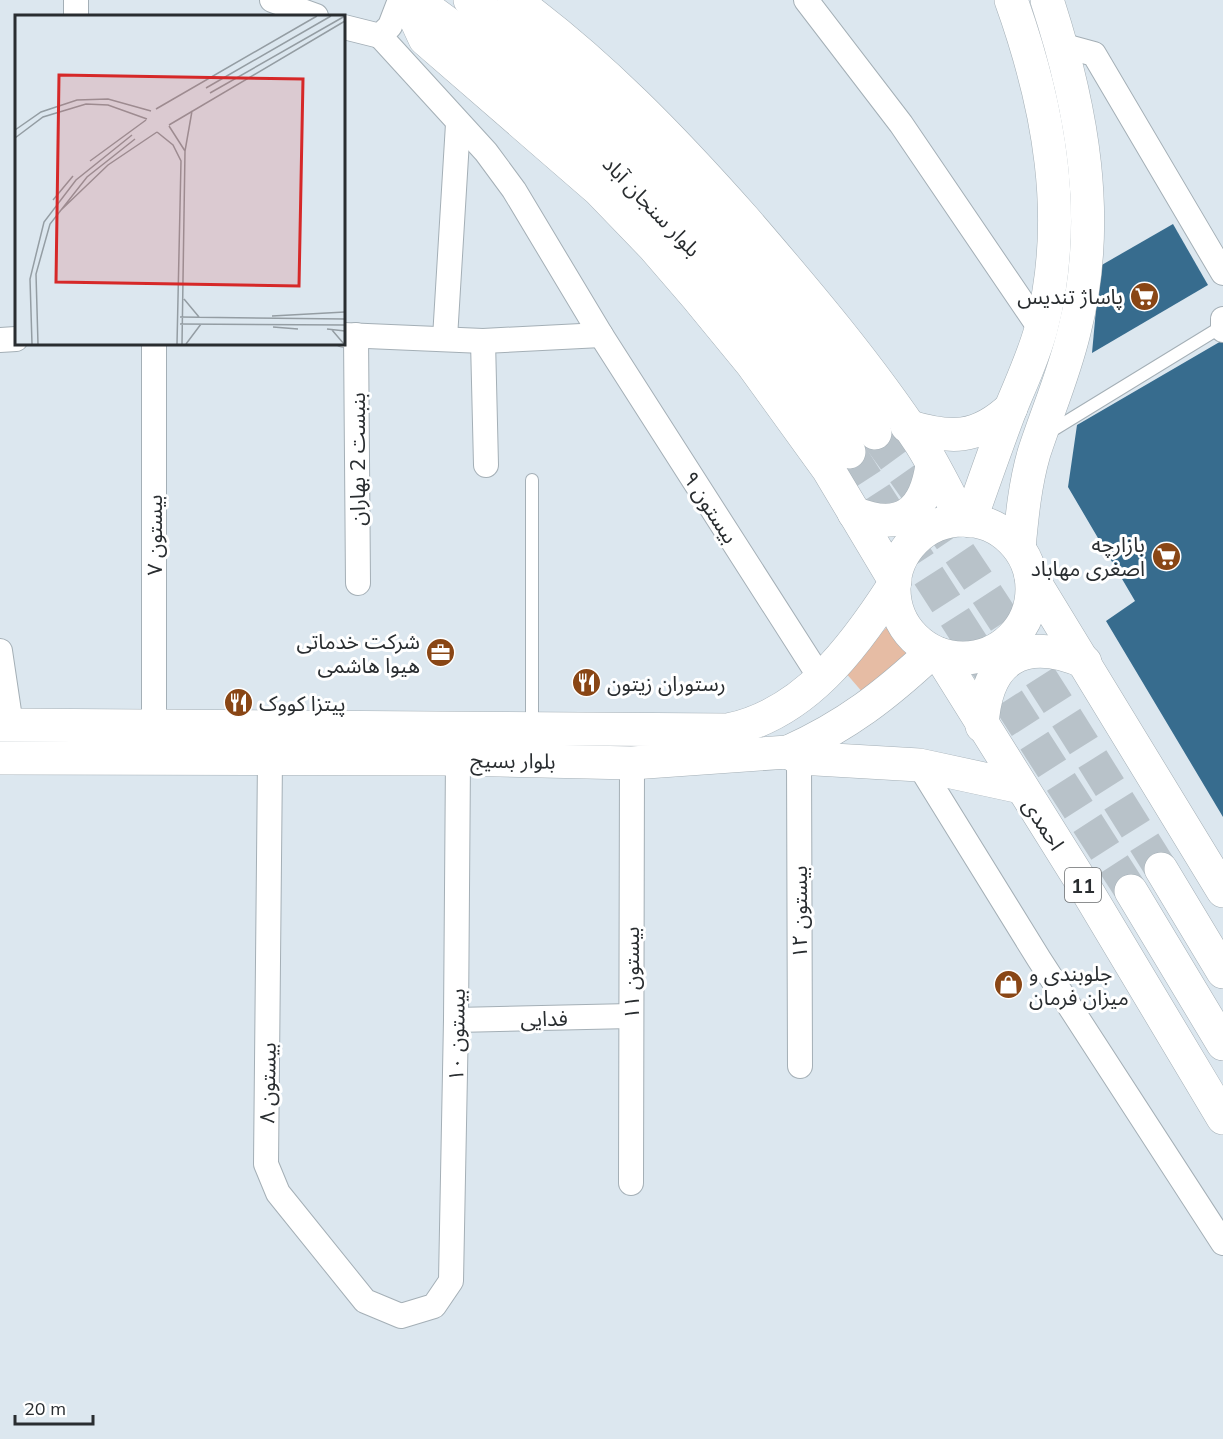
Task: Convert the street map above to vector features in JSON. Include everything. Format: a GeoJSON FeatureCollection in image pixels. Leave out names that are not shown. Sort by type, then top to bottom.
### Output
{"type":"FeatureCollection","features":[{"type":"Feature","properties":{"kind":"main road"},"geometry":{"type":"LineString","coordinates":[[407,0],[426,39],[562,156],[653,246],[752,364],[828,469],[895,583]]}},
{"type":"Feature","properties":{"kind":"main road","name":"بلوار سنجان آباد"},"geometry":{"type":"LineString","coordinates":[[415,0],[472,39],[527,84],[608,159],[682,234],[794,373],[849,452]]}},
{"type":"Feature","properties":{"kind":"main road","name":"بلوار سنجان آباد"},"geometry":{"type":"LineString","coordinates":[[470,0],[602,108],[678,186],[754,276],[875,434]]}},
{"type":"Feature","properties":{"kind":"main road"},"geometry":{"type":"LineString","coordinates":[[514,0],[571,45],[627,96],[712,184],[806,292],[907,426],[966,520],[994,527],[1025,562],[1223,891]]}},
{"type":"Feature","properties":{"kind":"main road"},"geometry":{"type":"LineString","coordinates":[[966,520],[1028,369],[1041,330],[1050,289],[1054,248],[1052,159],[1033,71],[1011,0]]}},
{"type":"Feature","properties":{"kind":"main road"},"geometry":{"type":"LineString","coordinates":[[793,755],[845,724],[892,690],[936,653],[953,658],[975,658],[996,651],[1014,637],[1026,619],[1032,598],[1025,562],[1023,500],[1040,438],[1065,369],[1075,329],[1087,248],[1088,185],[1077,110],[1047,0]]}},
{"type":"Feature","properties":{"kind":"main road"},"geometry":{"type":"LineString","coordinates":[[907,426],[935,434],[963,435],[983,429],[1011,408]]}},
{"type":"Feature","properties":{"kind":"main road"},"geometry":{"type":"LineString","coordinates":[[854,513],[882,522],[909,514],[919,506],[927,491],[932,465]]}},
{"type":"Feature","properties":{"kind":"main road","name":"11"},"geometry":{"type":"LineString","coordinates":[[936,653],[916,640],[903,624],[896,606],[895,583],[898,565],[908,547],[923,532],[942,524],[966,520]]}},
{"type":"Feature","properties":{"kind":"main road","name":"بلوار بسیج"},"geometry":{"type":"LineString","coordinates":[[6,725],[728,730],[745,727],[773,714],[821,679],[849,650],[895,583]]}},
{"type":"Feature","properties":{"kind":"main road"},"geometry":{"type":"LineString","coordinates":[[982,726],[983,704],[988,686],[999,667],[1015,656],[1033,650],[1055,651],[1085,662]]}},
{"type":"Feature","properties":{"kind":"main road","name":"احمدی"},"geometry":{"type":"LineString","coordinates":[[936,653],[1089,894],[1223,1118]]}},
{"type":"Feature","properties":{"kind":"main road"},"geometry":{"type":"LineString","coordinates":[[821,679],[831,693],[845,724]]}},
{"type":"Feature","properties":{"kind":"main road","name":"بلوار بسیج"},"geometry":{"type":"LineString","coordinates":[[0,758],[458,759],[632,763],[793,755],[919,765],[1020,787]]}},
{"type":"Feature","properties":{"kind":"main road"},"geometry":{"type":"LineString","coordinates":[[1161,869],[1223,972]]}},
{"type":"Feature","properties":{"kind":"main road"},"geometry":{"type":"LineString","coordinates":[[1131,891],[1223,1044]]}},
{"type":"Feature","properties":{"kind":"street"},"geometry":{"type":"LineString","coordinates":[[266,15],[267,0]]}},
{"type":"Feature","properties":{"kind":"street"},"geometry":{"type":"LineString","coordinates":[[272,0],[313,15]]}},
{"type":"Feature","properties":{"kind":"street"},"geometry":{"type":"LineString","coordinates":[[345,27],[380,36],[390,26],[400,0]]}},
{"type":"Feature","properties":{"kind":"street"},"geometry":{"type":"LineString","coordinates":[[806,0],[901,124],[1041,330]]}},
{"type":"Feature","properties":{"kind":"street","name":"بیستون ۹"},"geometry":{"type":"LineString","coordinates":[[380,36],[486,152],[514,190],[601,335],[821,679]]}},
{"type":"Feature","properties":{"kind":"street"},"geometry":{"type":"LineString","coordinates":[[1061,45],[1094,54],[1223,273]]}},
{"type":"Feature","properties":{"kind":"street"},"geometry":{"type":"LineString","coordinates":[[445,338],[458,124]]}},
{"type":"Feature","properties":{"kind":"street"},"geometry":{"type":"LineString","coordinates":[[350,335],[483,341],[601,335]]}},
{"type":"Feature","properties":{"kind":"street","name":"بنبست 2 بهاران"},"geometry":{"type":"LineString","coordinates":[[350,335],[358,583]]}},
{"type":"Feature","properties":{"kind":"street"},"geometry":{"type":"LineString","coordinates":[[0,340],[15,339]]}},
{"type":"Feature","properties":{"kind":"street"},"geometry":{"type":"LineString","coordinates":[[483,341],[486,465]]}},
{"type":"Feature","properties":{"kind":"street","name":"بیستون ۷"},"geometry":{"type":"LineString","coordinates":[[154,345],[154,726]]}},
{"type":"Feature","properties":{"kind":"street"},"geometry":{"type":"LineString","coordinates":[[0,651],[6,725]]}},
{"type":"Feature","properties":{"kind":"street","name":"بیستون ۱۲"},"geometry":{"type":"LineString","coordinates":[[793,755],[800,1066]]}},
{"type":"Feature","properties":{"kind":"street","name":"بیستون ۸"},"geometry":{"type":"LineString","coordinates":[[270,759],[266,1164],[278,1193],[365,1301],[401,1316],[434,1306]]}},
{"type":"Feature","properties":{"kind":"street","name":"بیستون ۱۰"},"geometry":{"type":"LineString","coordinates":[[434,1306],[451,1281],[458,759]]}},
{"type":"Feature","properties":{"kind":"street","name":"بیستون ۱۱"},"geometry":{"type":"LineString","coordinates":[[631,1183],[632,763]]}},
{"type":"Feature","properties":{"kind":"street"},"geometry":{"type":"LineString","coordinates":[[919,765],[1039,959],[1223,1243]]}},
{"type":"Feature","properties":{"kind":"street","name":"فدایی"},"geometry":{"type":"LineString","coordinates":[[456,1020],[631,1016]]}},
{"type":"Feature","properties":{"kind":"lane"},"geometry":{"type":"LineString","coordinates":[[1040,438],[1222,325]]}},
{"type":"Feature","properties":{"kind":"lane"},"geometry":{"type":"LineString","coordinates":[[532,480],[532,729]]}},
{"type":"Feature","properties":{"kind":"shaded area"},"geometry":{"type":"Polygon","coordinates":[[[887,627],[910,655],[864,694],[845,672],[887,627]]]}},
{"type":"Feature","properties":{"kind":"building","name":"پاساژ تندیس"},"geometry":{"type":"Polygon","coordinates":[[[1173,224],[1208,285],[1092,353],[1100,266],[1173,224]]]}},
{"type":"Feature","properties":{"kind":"building","name":"بازارچه اصغری مهاباد"},"geometry":{"type":"Polygon","coordinates":[[[1223,340],[1223,817],[1106,621],[1135,601],[1068,487],[1077,425],[1223,340]]]}},
{"type":"Feature","properties":{"kind":"tunnel"},"geometry":{"type":"LineString","coordinates":[[875,433],[986,594],[1161,869]]}},
{"type":"Feature","properties":{"kind":"tunnel"},"geometry":{"type":"LineString","coordinates":[[849,452],[1131,891]]}},
{"type":"Feature","properties":{"kind":"place","name":"پاساژ تندیس"},"geometry":{"type":"Point","coordinates":[1144,296]}},
{"type":"Feature","properties":{"kind":"place","name":"بازارچه اصغری مهاباد"},"geometry":{"type":"Point","coordinates":[1166,556]}},
{"type":"Feature","properties":{"kind":"place","name":"شرکت خدماتی هیوا هاشمی"},"geometry":{"type":"Point","coordinates":[441,653]}},
{"type":"Feature","properties":{"kind":"place","name":"رستوران زیتون"},"geometry":{"type":"Point","coordinates":[586,683]}},
{"type":"Feature","properties":{"kind":"place","name":"پیتزا کووک"},"geometry":{"type":"Point","coordinates":[238,703]}},
{"type":"Feature","properties":{"kind":"place","name":"جلوبندی و میزان فرمان"},"geometry":{"type":"Point","coordinates":[1008,985]}}]}
